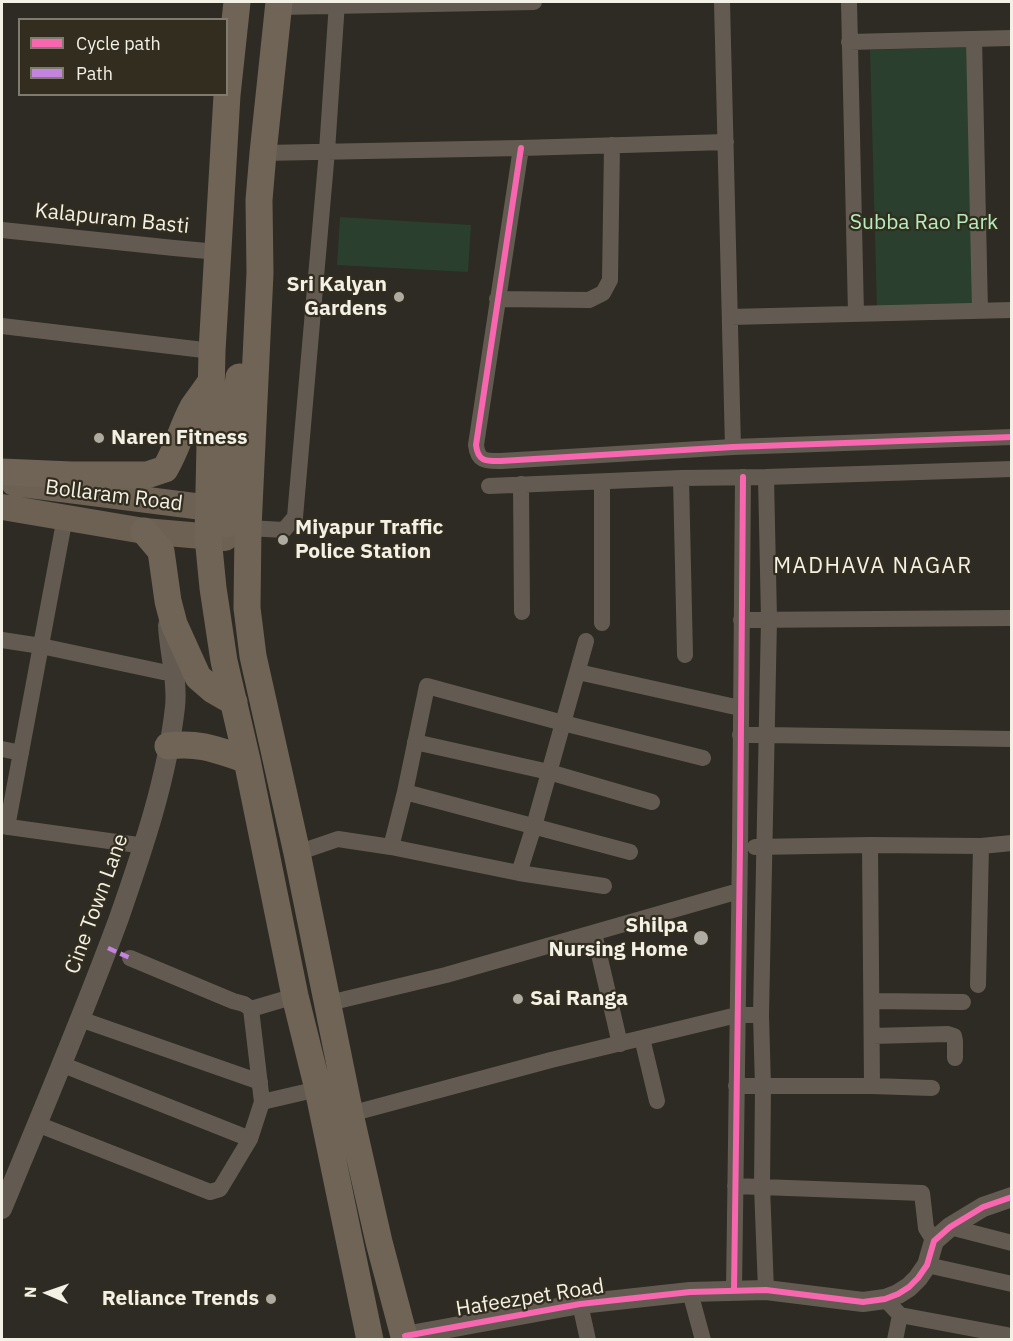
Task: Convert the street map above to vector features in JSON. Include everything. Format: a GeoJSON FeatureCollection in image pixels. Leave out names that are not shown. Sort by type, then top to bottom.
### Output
{"type":"FeatureCollection","features":[{"type":"Feature","properties":{"kind":"highway"},"geometry":{"type":"LineString","coordinates":[[228,86],[237,2]]}},
{"type":"Feature","properties":{"kind":"highway"},"geometry":{"type":"LineString","coordinates":[[279,4],[259,200],[260,273],[227,534],[213,588],[224,661],[247,760],[295,996],[318,1089],[370,1340]]}},
{"type":"Feature","properties":{"kind":"highway"},"geometry":{"type":"LineString","coordinates":[[227,96],[210,383],[217,509],[227,534],[247,608],[253,656],[312,922],[350,1114],[379,1242],[405,1338]]}},
{"type":"Feature","properties":{"kind":"highway"},"geometry":{"type":"LineString","coordinates":[[217,509],[229,460],[245,325],[260,273]]}},
{"type":"Feature","properties":{"kind":"highway"},"geometry":{"type":"LineString","coordinates":[[2,472],[147,475],[165,469],[194,405],[210,383]]}},
{"type":"Feature","properties":{"kind":"highway"},"geometry":{"type":"LineString","coordinates":[[144,531],[161,551],[168,601],[174,624],[198,677],[213,690],[234,702]]}},
{"type":"Feature","properties":{"kind":"highway"},"geometry":{"type":"LineString","coordinates":[[168,746],[201,745],[247,760]]}},
{"type":"Feature","properties":{"kind":"highway"},"geometry":{"type":"LineString","coordinates":[[274,894],[304,888]]}},
{"type":"Feature","properties":{"kind":"highway"},"geometry":{"type":"LineString","coordinates":[[282,931],[312,922]]}},
{"type":"Feature","properties":{"kind":"main road","name":"Bollaram Road"},"geometry":{"type":"LineString","coordinates":[[2,482],[217,509]]}},
{"type":"Feature","properties":{"kind":"main road","name":"Bollaram Road"},"geometry":{"type":"LineString","coordinates":[[2,507],[144,531],[227,534]]}},
{"type":"Feature","properties":{"kind":"street"},"geometry":{"type":"LineString","coordinates":[[279,4],[534,2]]}},
{"type":"Feature","properties":{"kind":"street"},"geometry":{"type":"LineString","coordinates":[[723,2],[733,447]]}},
{"type":"Feature","properties":{"kind":"street"},"geometry":{"type":"LineString","coordinates":[[849,2],[855,314]]}},
{"type":"Feature","properties":{"kind":"street"},"geometry":{"type":"LineString","coordinates":[[227,534],[284,530],[296,517],[337,4]]}},
{"type":"Feature","properties":{"kind":"street"},"geometry":{"type":"LineString","coordinates":[[849,42],[1011,38]]}},
{"type":"Feature","properties":{"kind":"street"},"geometry":{"type":"LineString","coordinates":[[974,39],[980,311]]}},
{"type":"Feature","properties":{"kind":"street"},"geometry":{"type":"LineString","coordinates":[[263,153],[726,142]]}},
{"type":"Feature","properties":{"kind":"street"},"geometry":{"type":"LineString","coordinates":[[497,298],[589,300],[603,293],[610,280],[612,145]]}},
{"type":"Feature","properties":{"kind":"street"},"geometry":{"type":"LineString","coordinates":[[521,148],[476,445],[478,455],[482,459],[490,461],[733,447],[1011,437]]}},
{"type":"Feature","properties":{"kind":"street","name":"Kalapuram Basti"},"geometry":{"type":"LineString","coordinates":[[2,230],[218,252]]}},
{"type":"Feature","properties":{"kind":"street"},"geometry":{"type":"LineString","coordinates":[[730,317],[1011,310]]}},
{"type":"Feature","properties":{"kind":"street"},"geometry":{"type":"LineString","coordinates":[[2,326],[212,351]]}},
{"type":"Feature","properties":{"kind":"street"},"geometry":{"type":"LineString","coordinates":[[522,612],[528,484],[539,458]]}},
{"type":"Feature","properties":{"kind":"street"},"geometry":{"type":"LineString","coordinates":[[489,486],[1011,469]]}},
{"type":"Feature","properties":{"kind":"street"},"geometry":{"type":"LineString","coordinates":[[734,1291],[743,477]]}},
{"type":"Feature","properties":{"kind":"street"},"geometry":{"type":"LineString","coordinates":[[765,1290],[761,1015],[769,619],[766,477]]}},
{"type":"Feature","properties":{"kind":"street"},"geometry":{"type":"LineString","coordinates":[[681,478],[685,655]]}},
{"type":"Feature","properties":{"kind":"street"},"geometry":{"type":"LineString","coordinates":[[602,482],[602,623]]}},
{"type":"Feature","properties":{"kind":"street"},"geometry":{"type":"LineString","coordinates":[[65,518],[21,753],[4,827],[145,846]]}},
{"type":"Feature","properties":{"kind":"street","name":"Cine Town Lane"},"geometry":{"type":"LineString","coordinates":[[2,1209],[91,994],[145,846],[165,765],[175,705],[174,672],[168,629],[168,601]]}},
{"type":"Feature","properties":{"kind":"street"},"geometry":{"type":"LineString","coordinates":[[741,620],[1011,618]]}},
{"type":"Feature","properties":{"kind":"street"},"geometry":{"type":"LineString","coordinates":[[2,640],[163,672],[174,672]]}},
{"type":"Feature","properties":{"kind":"street"},"geometry":{"type":"LineString","coordinates":[[519,873],[586,642]]}},
{"type":"Feature","properties":{"kind":"street"},"geometry":{"type":"LineString","coordinates":[[578,672],[740,708]]}},
{"type":"Feature","properties":{"kind":"street"},"geometry":{"type":"LineString","coordinates":[[391,847],[427,686],[703,758]]}},
{"type":"Feature","properties":{"kind":"street"},"geometry":{"type":"LineString","coordinates":[[740,735],[1011,739]]}},
{"type":"Feature","properties":{"kind":"street"},"geometry":{"type":"LineString","coordinates":[[415,742],[549,772],[652,802]]}},
{"type":"Feature","properties":{"kind":"street"},"geometry":{"type":"LineString","coordinates":[[2,749],[21,753]]}},
{"type":"Feature","properties":{"kind":"street"},"geometry":{"type":"LineString","coordinates":[[405,792],[630,852]]}},
{"type":"Feature","properties":{"kind":"street"},"geometry":{"type":"LineString","coordinates":[[297,852],[338,839],[391,847],[519,873],[604,886]]}},
{"type":"Feature","properties":{"kind":"street"},"geometry":{"type":"LineString","coordinates":[[740,847],[981,846],[1011,843]]}},
{"type":"Feature","properties":{"kind":"street"},"geometry":{"type":"LineString","coordinates":[[870,845],[872,1086]]}},
{"type":"Feature","properties":{"kind":"street"},"geometry":{"type":"LineString","coordinates":[[978,985],[981,846]]}},
{"type":"Feature","properties":{"kind":"street"},"geometry":{"type":"LineString","coordinates":[[329,1003],[446,975],[739,891]]}},
{"type":"Feature","properties":{"kind":"street"},"geometry":{"type":"LineString","coordinates":[[594,933],[620,1044]]}},
{"type":"Feature","properties":{"kind":"street"},"geometry":{"type":"LineString","coordinates":[[37,1124],[210,1192],[220,1189],[250,1138],[262,1102],[251,1009],[244,1004],[130,958]]}},
{"type":"Feature","properties":{"kind":"street"},"geometry":{"type":"LineString","coordinates":[[251,1009],[295,996]]}},
{"type":"Feature","properties":{"kind":"street"},"geometry":{"type":"LineString","coordinates":[[872,1001],[963,1002]]}},
{"type":"Feature","properties":{"kind":"street"},"geometry":{"type":"LineString","coordinates":[[350,1114],[551,1060],[737,1015],[761,1015]]}},
{"type":"Feature","properties":{"kind":"street"},"geometry":{"type":"LineString","coordinates":[[80,1019],[260,1082]]}},
{"type":"Feature","properties":{"kind":"street"},"geometry":{"type":"LineString","coordinates":[[872,1035],[948,1034],[954,1036],[955,1058]]}},
{"type":"Feature","properties":{"kind":"street"},"geometry":{"type":"LineString","coordinates":[[642,1038],[657,1101]]}},
{"type":"Feature","properties":{"kind":"street"},"geometry":{"type":"LineString","coordinates":[[62,1064],[250,1138]]}},
{"type":"Feature","properties":{"kind":"street"},"geometry":{"type":"LineString","coordinates":[[736,1086],[932,1088]]}},
{"type":"Feature","properties":{"kind":"street"},"geometry":{"type":"LineString","coordinates":[[262,1102],[318,1089]]}},
{"type":"Feature","properties":{"kind":"street"},"geometry":{"type":"LineString","coordinates":[[735,1186],[922,1193],[926,1228],[934,1241],[951,1227],[983,1207],[1011,1197]]}},
{"type":"Feature","properties":{"kind":"street"},"geometry":{"type":"LineString","coordinates":[[951,1227],[1011,1243]]}},
{"type":"Feature","properties":{"kind":"street","name":"Hafeezpet Road"},"geometry":{"type":"LineString","coordinates":[[405,1338],[580,1304],[690,1293],[765,1290],[863,1302],[885,1299],[898,1294],[918,1278],[927,1265],[934,1241]]}},
{"type":"Feature","properties":{"kind":"street"},"geometry":{"type":"LineString","coordinates":[[927,1265],[1011,1284]]}},
{"type":"Feature","properties":{"kind":"street"},"geometry":{"type":"LineString","coordinates":[[690,1293],[703,1340]]}},
{"type":"Feature","properties":{"kind":"street"},"geometry":{"type":"LineString","coordinates":[[885,1299],[900,1316],[1007,1335]]}},
{"type":"Feature","properties":{"kind":"street"},"geometry":{"type":"LineString","coordinates":[[580,1304],[588,1340]]}},
{"type":"Feature","properties":{"kind":"street"},"geometry":{"type":"LineString","coordinates":[[895,1340],[900,1316]]}},
{"type":"Feature","properties":{"kind":"green space","name":"Subba Rao Park"},"geometry":{"type":"Polygon","coordinates":[[[969,47],[975,308],[877,311],[870,50],[969,47]]]}},
{"type":"Feature","properties":{"kind":"green space"},"geometry":{"type":"Polygon","coordinates":[[[340,217],[471,225],[468,272],[337,265],[340,217]]]}},
{"type":"Feature","properties":{"kind":"marked path"},"geometry":{"type":"LineString","coordinates":[[108,948],[130,958]]}},
{"type":"Feature","properties":{"kind":"cycle path"},"geometry":{"type":"LineString","coordinates":[[521,148],[476,445],[481,458],[501,461],[733,447],[1012,437]]}},
{"type":"Feature","properties":{"kind":"cycle path"},"geometry":{"type":"LineString","coordinates":[[734,1291],[743,477]]}},
{"type":"Feature","properties":{"kind":"cycle path"},"geometry":{"type":"LineString","coordinates":[[405,1336],[580,1304],[690,1292],[766,1290],[863,1302],[885,1299],[898,1294],[918,1278],[927,1265],[934,1241],[950,1227],[983,1207],[1012,1197]]}},
{"type":"Feature","properties":{"kind":"place","name":"Sri Kalyan Gardens"},"geometry":{"type":"Point","coordinates":[399,297]}},
{"type":"Feature","properties":{"kind":"place","name":"Naren Fitness"},"geometry":{"type":"Point","coordinates":[99,438]}},
{"type":"Feature","properties":{"kind":"place","name":"Miyapur Traffic Police Station"},"geometry":{"type":"Point","coordinates":[283,540]}},
{"type":"Feature","properties":{"kind":"place","name":"Shilpa Nursing Home"},"geometry":{"type":"Point","coordinates":[701,938]}},
{"type":"Feature","properties":{"kind":"place","name":"Sai Ranga"},"geometry":{"type":"Point","coordinates":[518,999]}},
{"type":"Feature","properties":{"kind":"place","name":"Reliance Trends"},"geometry":{"type":"Point","coordinates":[271,1299]}},
{"type":"Feature","properties":{"kind":"district","name":"MADHAVA NAGAR"},"geometry":{"type":"Point","coordinates":[873,567]}}]}
